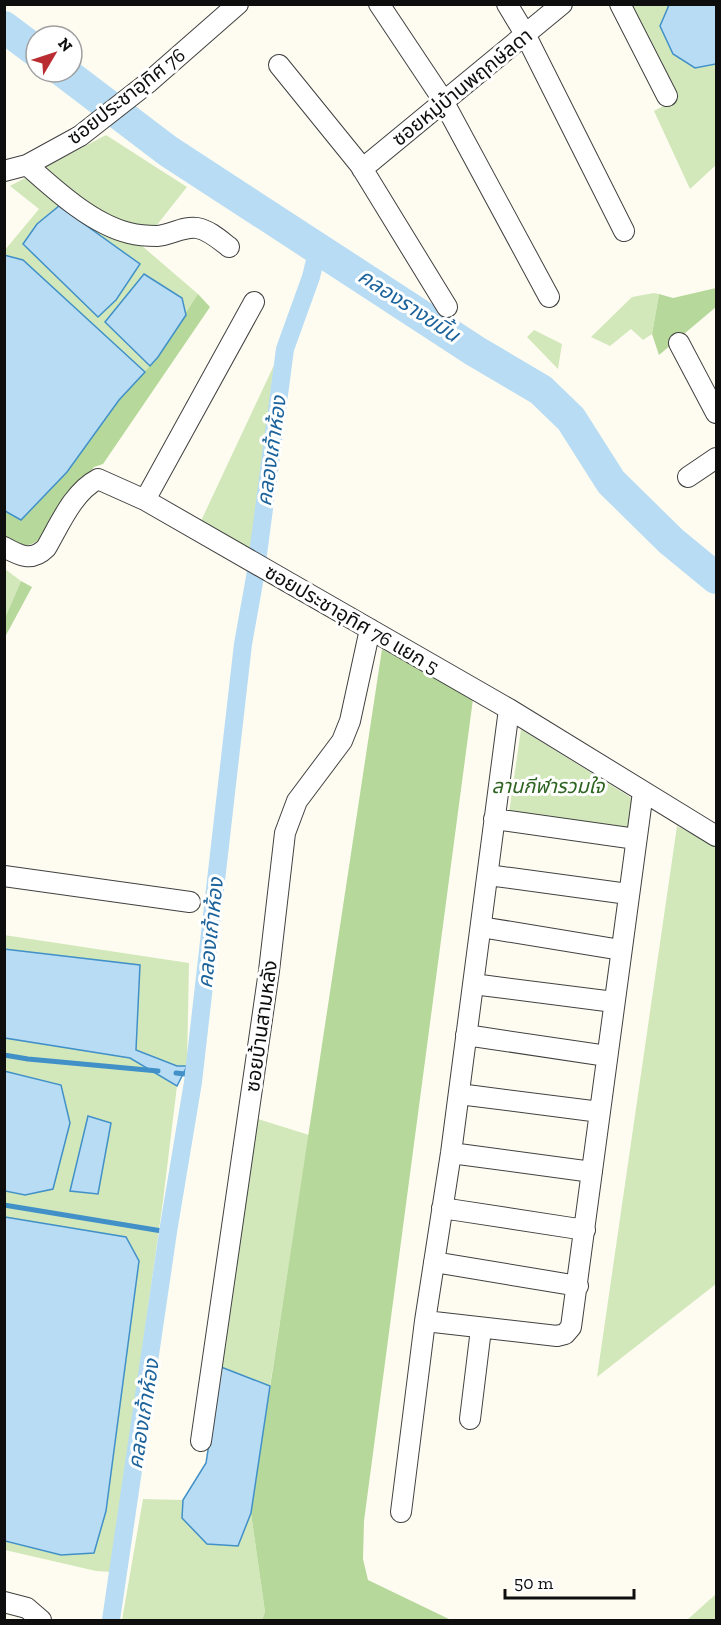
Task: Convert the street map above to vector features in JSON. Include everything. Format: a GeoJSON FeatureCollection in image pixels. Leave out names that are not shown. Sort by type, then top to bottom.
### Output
{"type":"FeatureCollection","features":[{"type":"Feature","properties":{"kind":"street","name":"ซอยประชาอุทิศ 76"},"geometry":{"type":"LineString","coordinates":[[4,171],[27,165],[80,136],[133,95],[238,4]]}},
{"type":"Feature","properties":{"kind":"street"},"geometry":{"type":"LineString","coordinates":[[379,4],[444,101],[549,297]]}},
{"type":"Feature","properties":{"kind":"street"},"geometry":{"type":"LineString","coordinates":[[507,4],[525,34],[624,231]]}},
{"type":"Feature","properties":{"kind":"street","name":"ซอยหมู่บ้านพฤกษ์ลดา"},"geometry":{"type":"LineString","coordinates":[[362,169],[562,4]]}},
{"type":"Feature","properties":{"kind":"street"},"geometry":{"type":"LineString","coordinates":[[620,4],[667,96]]}},
{"type":"Feature","properties":{"kind":"street"},"geometry":{"type":"LineString","coordinates":[[279,65],[362,169],[447,307]]}},
{"type":"Feature","properties":{"kind":"street"},"geometry":{"type":"LineString","coordinates":[[27,165],[60,194],[108,225],[130,234],[157,236],[197,228],[209,233],[229,247]]}},
{"type":"Feature","properties":{"kind":"street"},"geometry":{"type":"LineString","coordinates":[[145,500],[254,302]]}},
{"type":"Feature","properties":{"kind":"street"},"geometry":{"type":"LineString","coordinates":[[679,343],[717,413]]}},
{"type":"Feature","properties":{"kind":"street"},"geometry":{"type":"LineString","coordinates":[[688,477],[717,458]]}},
{"type":"Feature","properties":{"kind":"street","name":"ซอยประชาอุทิศ 76 แยก 5"},"geometry":{"type":"LineString","coordinates":[[4,547],[22,556],[33,557],[40,554],[80,492],[89,483],[98,479],[145,500],[509,709],[717,836]]}},
{"type":"Feature","properties":{"kind":"street","name":"ซอยบ้านสามหลัง"},"geometry":{"type":"LineString","coordinates":[[201,1441],[269,971],[285,832],[297,801],[342,741],[350,721],[370,629]]}},
{"type":"Feature","properties":{"kind":"street"},"geometry":{"type":"LineString","coordinates":[[401,1512],[509,709]]}},
{"type":"Feature","properties":{"kind":"street"},"geometry":{"type":"LineString","coordinates":[[425,1321],[557,1336],[565,1334],[571,1327],[643,792]]}},
{"type":"Feature","properties":{"kind":"street"},"geometry":{"type":"LineString","coordinates":[[494,819],[636,839]]}},
{"type":"Feature","properties":{"kind":"street"},"geometry":{"type":"LineString","coordinates":[[488,875],[628,894]]}},
{"type":"Feature","properties":{"kind":"street"},"geometry":{"type":"LineString","coordinates":[[4,876],[190,902]]}},
{"type":"Feature","properties":{"kind":"street"},"geometry":{"type":"LineString","coordinates":[[481,927],[621,950]]}},
{"type":"Feature","properties":{"kind":"street"},"geometry":{"type":"LineString","coordinates":[[473,984],[614,1002]]}},
{"type":"Feature","properties":{"kind":"street"},"geometry":{"type":"LineString","coordinates":[[466,1035],[608,1056]]}},
{"type":"Feature","properties":{"kind":"street"},"geometry":{"type":"LineString","coordinates":[[459,1094],[600,1112]]}},
{"type":"Feature","properties":{"kind":"street"},"geometry":{"type":"LineString","coordinates":[[451,1153],[592,1172]]}},
{"type":"Feature","properties":{"kind":"street"},"geometry":{"type":"LineString","coordinates":[[442,1208],[585,1230]]}},
{"type":"Feature","properties":{"kind":"street"},"geometry":{"type":"LineString","coordinates":[[434,1262],[578,1286]]}},
{"type":"Feature","properties":{"kind":"street"},"geometry":{"type":"LineString","coordinates":[[470,1419],[480,1329]]}},
{"type":"Feature","properties":{"kind":"street"},"geometry":{"type":"LineString","coordinates":[[4,1602],[27,1608],[41,1620]]}},
{"type":"Feature","properties":{"kind":"green space"},"geometry":{"type":"Polygon","coordinates":[[[629,5],[716,5],[716,165],[690,189],[654,111],[678,98],[629,5]]]}},
{"type":"Feature","properties":{"kind":"green space"},"geometry":{"type":"Polygon","coordinates":[[[106,135],[187,187],[141,245],[198,294],[186,315],[181,298],[105,322],[150,366],[145,372],[23,260],[5,255],[4,251],[39,209],[10,186],[106,135]]]}},
{"type":"Feature","properties":{"kind":"green space"},"geometry":{"type":"Polygon","coordinates":[[[716,288],[716,307],[659,355],[652,334],[659,294],[673,298],[716,288]]]}},
{"type":"Feature","properties":{"kind":"green space"},"geometry":{"type":"Polygon","coordinates":[[[198,294],[210,307],[103,464],[94,467],[43,537],[24,546],[5,540],[4,511],[21,520],[67,472],[119,400],[158,357],[198,294]]]}},
{"type":"Feature","properties":{"kind":"green space"},"geometry":{"type":"Polygon","coordinates":[[[659,294],[652,334],[643,340],[631,329],[610,346],[591,337],[632,297],[659,294]]]}},
{"type":"Feature","properties":{"kind":"green space"},"geometry":{"type":"Polygon","coordinates":[[[534,330],[562,344],[558,369],[527,337],[534,330]]]}},
{"type":"Feature","properties":{"kind":"green space"},"geometry":{"type":"Polygon","coordinates":[[[275,363],[277,370],[257,552],[200,523],[275,363]]]}},
{"type":"Feature","properties":{"kind":"green space"},"geometry":{"type":"Polygon","coordinates":[[[5,569],[21,581],[5,618],[5,569]]]}},
{"type":"Feature","properties":{"kind":"green space"},"geometry":{"type":"Polygon","coordinates":[[[21,581],[32,587],[5,637],[5,618],[21,581]]]}},
{"type":"Feature","properties":{"kind":"green space"},"geometry":{"type":"Polygon","coordinates":[[[382,649],[473,699],[364,1521],[363,1559],[368,1580],[451,1620],[262,1620],[265,1612],[251,1513],[382,649]]]}},
{"type":"Feature","properties":{"kind":"green space","name":"ลานกีฬารวมใจ"},"geometry":{"type":"Polygon","coordinates":[[[521,729],[638,802],[633,832],[509,813],[521,729]]]}},
{"type":"Feature","properties":{"kind":"green space"},"geometry":{"type":"Polygon","coordinates":[[[677,826],[716,846],[716,1284],[597,1377],[677,826]]]}},
{"type":"Feature","properties":{"kind":"green space"},"geometry":{"type":"Polygon","coordinates":[[[4,935],[189,963],[187,1066],[177,1066],[136,1050],[140,965],[5,949],[4,935]]]}},
{"type":"Feature","properties":{"kind":"green space"},"geometry":{"type":"Polygon","coordinates":[[[4,1038],[130,1058],[177,1086],[111,1572],[96,1571],[5,1550],[5,1541],[61,1555],[94,1552],[106,1511],[139,1261],[126,1237],[5,1217],[5,1191],[25,1195],[61,1085],[5,1071],[4,1038]],[[88,1116],[71,1191],[98,1194],[88,1116]]]}},
{"type":"Feature","properties":{"kind":"green space"},"geometry":{"type":"Polygon","coordinates":[[[258,1119],[309,1135],[270,1386],[221,1367],[258,1119]]]}},
{"type":"Feature","properties":{"kind":"green space"},"geometry":{"type":"Polygon","coordinates":[[[143,1499],[183,1500],[182,1518],[238,1546],[251,1513],[265,1612],[262,1620],[122,1620],[143,1499]]]}},
{"type":"Feature","properties":{"kind":"green space"},"geometry":{"type":"Polygon","coordinates":[[[716,1594],[716,1620],[687,1620],[716,1594]]]}},
{"type":"Feature","properties":{"kind":"water"},"geometry":{"type":"Polygon","coordinates":[[[669,5],[716,5],[716,64],[695,68],[673,54],[660,26],[669,5]]]}},
{"type":"Feature","properties":{"kind":"water"},"geometry":{"type":"Polygon","coordinates":[[[59,206],[140,264],[116,300],[98,317],[23,244],[37,224],[59,206]]]}},
{"type":"Feature","properties":{"kind":"water"},"geometry":{"type":"Polygon","coordinates":[[[4,255],[23,260],[145,372],[119,400],[67,472],[21,520],[5,511],[4,255]]]}},
{"type":"Feature","properties":{"kind":"water"},"geometry":{"type":"Polygon","coordinates":[[[144,274],[182,298],[186,315],[150,366],[105,322],[144,274]]]}},
{"type":"Feature","properties":{"kind":"water"},"geometry":{"type":"Polygon","coordinates":[[[4,949],[140,965],[136,1050],[177,1066],[187,1066],[177,1086],[130,1058],[5,1038],[4,949]]]}},
{"type":"Feature","properties":{"kind":"water"},"geometry":{"type":"Polygon","coordinates":[[[4,1071],[61,1085],[70,1123],[53,1189],[25,1195],[5,1191],[4,1071]]]}},
{"type":"Feature","properties":{"kind":"water"},"geometry":{"type":"Polygon","coordinates":[[[88,1116],[111,1123],[98,1194],[70,1191],[88,1116]]]}},
{"type":"Feature","properties":{"kind":"water"},"geometry":{"type":"Polygon","coordinates":[[[5,1217],[126,1237],[139,1261],[106,1511],[94,1553],[61,1555],[5,1541],[5,1217]]]}},
{"type":"Feature","properties":{"kind":"water"},"geometry":{"type":"Polygon","coordinates":[[[221,1367],[270,1386],[251,1513],[238,1546],[207,1544],[182,1518],[183,1500],[206,1463],[221,1367]]]}},
{"type":"Feature","properties":{"kind":"waterway","name":"คลองรางขมิ้น"},"geometry":{"type":"LineString","coordinates":[[4,27],[24,42]]}},
{"type":"Feature","properties":{"kind":"waterway","name":"คลองรางขมิ้น"},"geometry":{"type":"LineString","coordinates":[[80,84],[168,151],[475,351],[541,390],[571,419],[611,482],[671,541],[716,578]]}},
{"type":"Feature","properties":{"kind":"waterway","name":"คลองเก้าห้อง"},"geometry":{"type":"LineString","coordinates":[[111,1620],[168,1232],[193,1082],[243,644],[255,577],[285,349],[311,277],[318,248]]}},
{"type":"Feature","properties":{"kind":"waterway"},"geometry":{"type":"LineString","coordinates":[[4,1055],[158,1071]]}},
{"type":"Feature","properties":{"kind":"waterway"},"geometry":{"type":"LineString","coordinates":[[176,1073],[194,1075]]}},
{"type":"Feature","properties":{"kind":"waterway"},"geometry":{"type":"LineString","coordinates":[[4,1205],[168,1232]]}}]}
